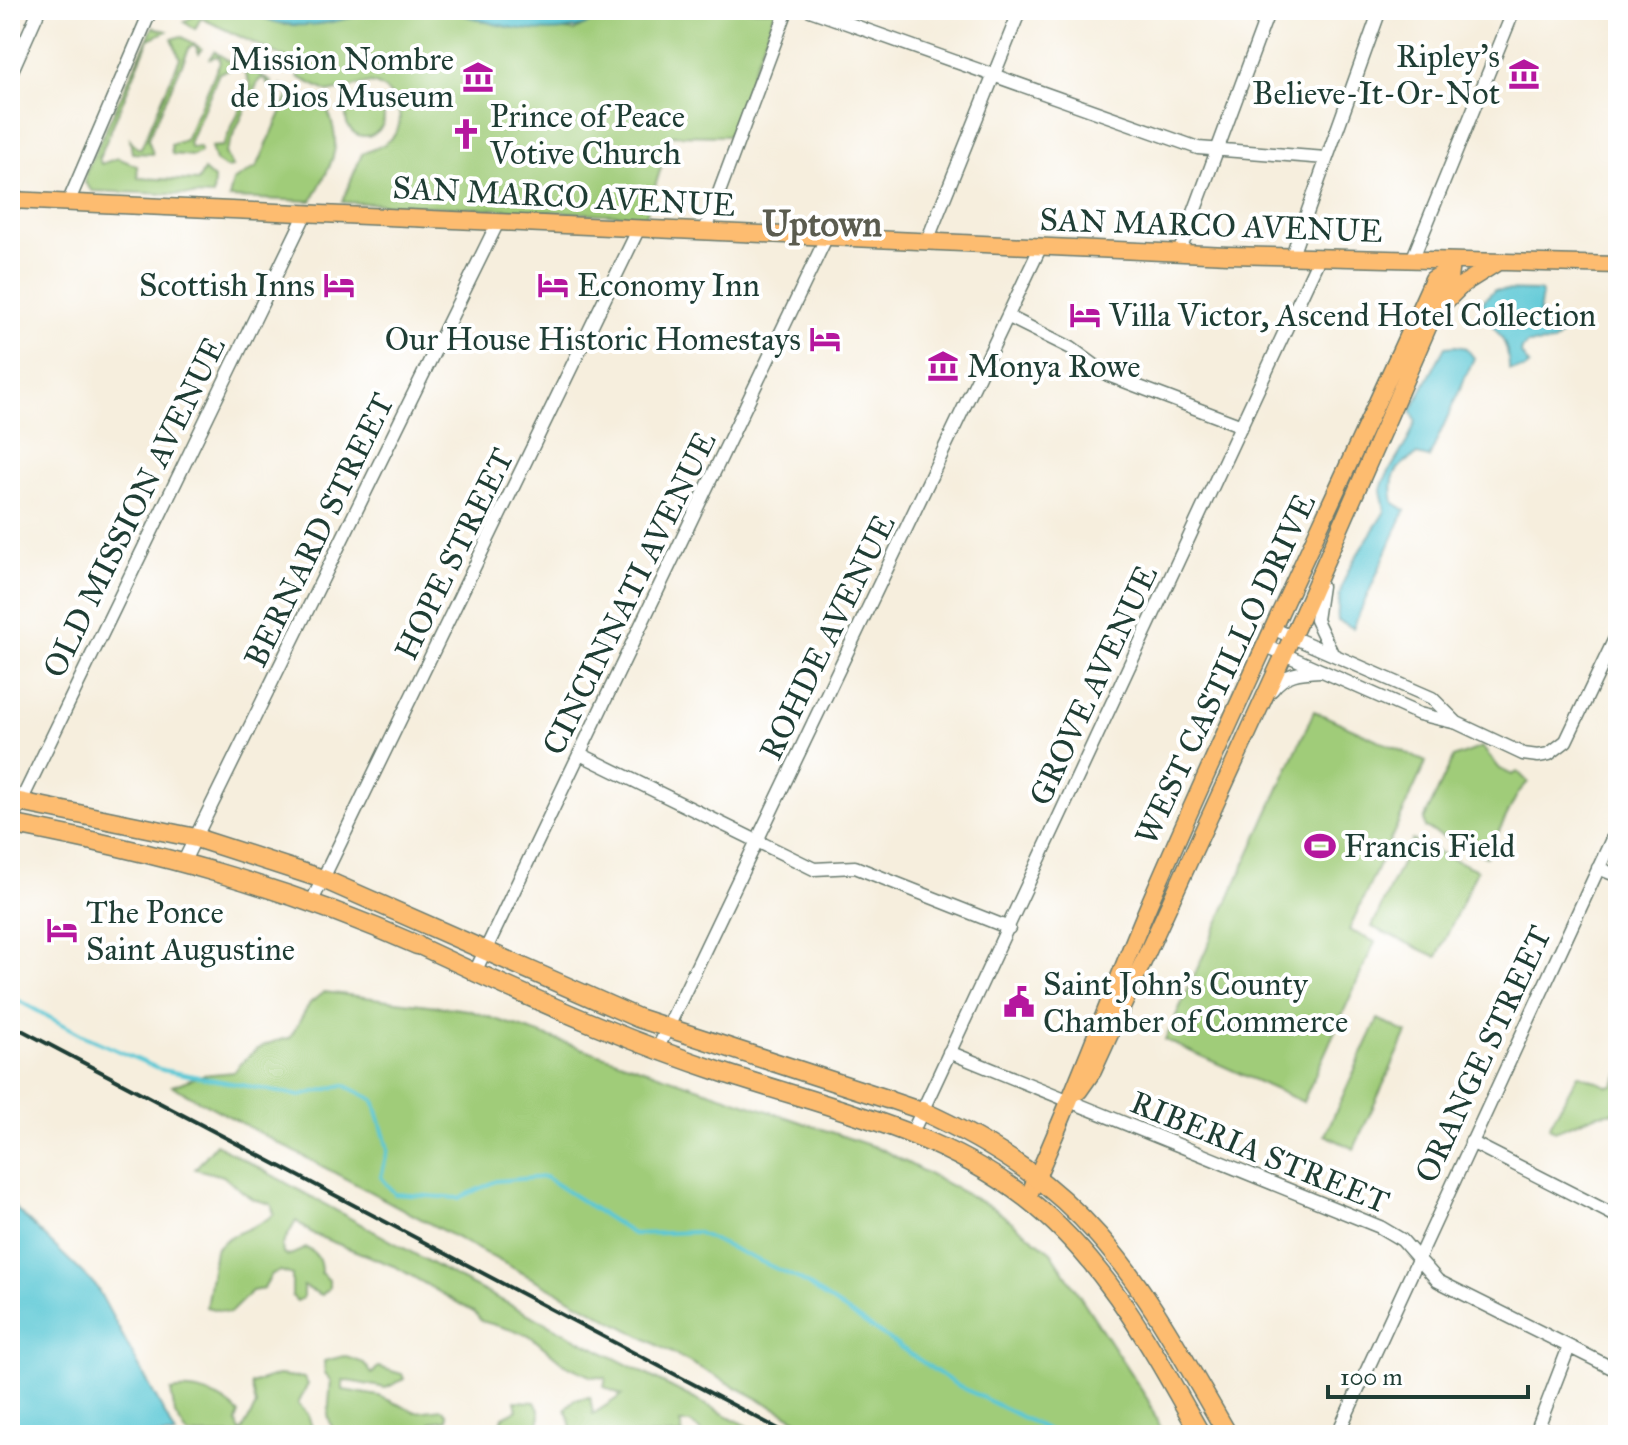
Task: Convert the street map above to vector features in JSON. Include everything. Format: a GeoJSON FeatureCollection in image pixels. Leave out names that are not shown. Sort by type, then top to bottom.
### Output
{"type":"FeatureCollection","features":[{"type":"Feature","properties":{"kind":"highway"},"geometry":{"type":"LineString","coordinates":[[15,801],[196,838],[323,879],[667,1029],[887,1099]]}},
{"type":"Feature","properties":{"kind":"highway"},"geometry":{"type":"LineString","coordinates":[[10,824],[184,861],[312,901],[417,945]]}},
{"type":"Feature","properties":{"kind":"highway"},"geometry":{"type":"LineString","coordinates":[[475,972],[657,1050],[912,1133],[971,1162],[1027,1199],[1070,1238],[1109,1282],[1201,1435]]}},
{"type":"Feature","properties":{"kind":"highway"},"geometry":{"type":"LineString","coordinates":[[922,1111],[982,1140],[1037,1176],[1086,1220],[1124,1263],[1155,1309],[1228,1435]]}},
{"type":"Feature","properties":{"kind":"main road","name":"SAN MARCO AVENUE"},"geometry":{"type":"LineString","coordinates":[[10,200],[1291,258],[1412,260],[1450,266],[1618,265]]}},
{"type":"Feature","properties":{"kind":"main road"},"geometry":{"type":"LineString","coordinates":[[1431,318],[1461,286],[1495,264]]}},
{"type":"Feature","properties":{"kind":"main road","name":"WEST CASTILLO DRIVE"},"geometry":{"type":"LineString","coordinates":[[1027,1199],[1072,1102],[1093,1071],[1291,636],[1449,279],[1450,266]]}},
{"type":"Feature","properties":{"kind":"main road","name":"WEST CASTILLO DRIVE"},"geometry":{"type":"LineString","coordinates":[[1072,1102],[1082,1065],[1150,901],[1433,279],[1450,266]]}},
{"type":"Feature","properties":{"kind":"main road"},"geometry":{"type":"LineString","coordinates":[[417,945],[475,972]]}},
{"type":"Feature","properties":{"kind":"main road"},"geometry":{"type":"LineString","coordinates":[[887,1099],[922,1111]]}},
{"type":"Feature","properties":{"kind":"street"},"geometry":{"type":"LineString","coordinates":[[10,75],[39,10]]}},
{"type":"Feature","properties":{"kind":"street"},"geometry":{"type":"LineString","coordinates":[[68,203],[151,10]]}},
{"type":"Feature","properties":{"kind":"street"},"geometry":{"type":"LineString","coordinates":[[705,230],[787,10]]}},
{"type":"Feature","properties":{"kind":"street"},"geometry":{"type":"LineString","coordinates":[[810,10],[1217,152],[1326,158]]}},
{"type":"Feature","properties":{"kind":"street"},"geometry":{"type":"LineString","coordinates":[[927,241],[1020,10]]}},
{"type":"Feature","properties":{"kind":"street"},"geometry":{"type":"LineString","coordinates":[[1179,253],[1269,10]]}},
{"type":"Feature","properties":{"kind":"street"},"geometry":{"type":"LineString","coordinates":[[1291,258],[1380,10]]}},
{"type":"Feature","properties":{"kind":"street"},"geometry":{"type":"LineString","coordinates":[[1412,260],[1514,10]]}},
{"type":"Feature","properties":{"kind":"street","name":"OLD MISSION AVENUE"},"geometry":{"type":"LineString","coordinates":[[10,824],[15,801],[306,213]]}},
{"type":"Feature","properties":{"kind":"street","name":"BERNARD STREET"},"geometry":{"type":"LineString","coordinates":[[184,861],[498,222]]}},
{"type":"Feature","properties":{"kind":"street","name":"HOPE STREET"},"geometry":{"type":"LineString","coordinates":[[312,901],[639,228]]}},
{"type":"Feature","properties":{"kind":"street","name":"CINCINNATI AVENUE"},"geometry":{"type":"LineString","coordinates":[[475,972],[827,236]]}},
{"type":"Feature","properties":{"kind":"street","name":"ROHDE AVENUE"},"geometry":{"type":"LineString","coordinates":[[657,1050],[1041,246]]}},
{"type":"Feature","properties":{"kind":"street","name":"GROVE AVENUE"},"geometry":{"type":"LineString","coordinates":[[912,1133],[1319,258]]}},
{"type":"Feature","properties":{"kind":"street"},"geometry":{"type":"LineString","coordinates":[[1009,317],[1071,348],[1108,375],[1242,426]]}},
{"type":"Feature","properties":{"kind":"street"},"geometry":{"type":"LineString","coordinates":[[1328,553],[1315,610],[1320,631],[1331,651]]}},
{"type":"Feature","properties":{"kind":"street"},"geometry":{"type":"LineString","coordinates":[[1274,629],[1331,651],[1432,698],[1457,723]]}},
{"type":"Feature","properties":{"kind":"street"},"geometry":{"type":"LineString","coordinates":[[1266,646],[1419,714],[1457,723],[1523,754],[1549,754],[1573,730],[1618,632]]}},
{"type":"Feature","properties":{"kind":"street"},"geometry":{"type":"LineString","coordinates":[[1252,719],[1279,681],[1291,674],[1325,670]]}},
{"type":"Feature","properties":{"kind":"street"},"geometry":{"type":"LineString","coordinates":[[580,754],[759,839],[814,869],[855,867],[1009,928]]}},
{"type":"Feature","properties":{"kind":"street","name":"ORANGE STREET"},"geometry":{"type":"LineString","coordinates":[[1337,1435],[1618,826]]}},
{"type":"Feature","properties":{"kind":"street"},"geometry":{"type":"LineString","coordinates":[[1598,868],[1618,876]]}},
{"type":"Feature","properties":{"kind":"street","name":"RIBERIA STREET"},"geometry":{"type":"LineString","coordinates":[[949,1052],[1380,1227],[1402,1240],[1438,1281],[1618,1371]]}},
{"type":"Feature","properties":{"kind":"street"},"geometry":{"type":"LineString","coordinates":[[1471,1142],[1618,1217]]}},
{"type":"Feature","properties":{"kind":"street"},"geometry":{"type":"LineString","coordinates":[[1535,1435],[1569,1347]]}},
{"type":"Feature","properties":{"kind":"green space"},"geometry":{"type":"Polygon","coordinates":[[[203,10],[253,10],[285,25],[327,22],[377,10],[451,10],[500,23],[574,31],[611,10],[776,10],[728,136],[671,135],[646,216],[342,202],[362,154],[388,141],[399,127],[399,111],[391,96],[371,83],[328,92],[298,77],[302,66],[201,18],[195,29],[184,22],[203,10]]]}},
{"type":"Feature","properties":{"kind":"green space"},"geometry":{"type":"Polygon","coordinates":[[[153,27],[167,31],[149,39],[99,158],[101,164],[118,158],[137,166],[138,178],[198,181],[204,170],[214,179],[213,196],[92,191],[85,183],[86,172],[153,27]]]}},
{"type":"Feature","properties":{"kind":"green space"},"geometry":{"type":"Polygon","coordinates":[[[181,36],[202,49],[199,53],[195,45],[190,46],[148,139],[153,154],[132,153],[130,139],[137,148],[141,148],[180,58],[172,39],[181,36]]]}},
{"type":"Feature","properties":{"kind":"green space"},"geometry":{"type":"Polygon","coordinates":[[[214,51],[236,66],[219,73],[189,143],[191,148],[200,147],[200,152],[193,156],[172,154],[171,145],[185,140],[220,62],[218,56],[210,58],[214,51]]]}},
{"type":"Feature","properties":{"kind":"green space"},"geometry":{"type":"Polygon","coordinates":[[[249,68],[271,82],[268,85],[264,78],[259,80],[225,153],[232,167],[226,168],[215,161],[211,147],[223,146],[251,86],[245,72],[249,68]]]}},
{"type":"Feature","properties":{"kind":"green space"},"geometry":{"type":"Polygon","coordinates":[[[281,85],[327,109],[335,135],[329,166],[312,201],[229,198],[233,181],[257,167],[289,95],[287,89],[279,91],[281,85]]]}},
{"type":"Feature","properties":{"kind":"green space"},"geometry":{"type":"Polygon","coordinates":[[[365,98],[378,104],[384,117],[378,130],[365,136],[352,130],[346,117],[352,104],[365,98]]]}},
{"type":"Feature","properties":{"kind":"green space","name":"Francis Field"},"geometry":{"type":"Polygon","coordinates":[[[1314,711],[1426,762],[1349,930],[1375,942],[1303,1102],[1165,1040],[1314,711]]]}},
{"type":"Feature","properties":{"kind":"green space"},"geometry":{"type":"Polygon","coordinates":[[[1482,747],[1500,769],[1512,775],[1518,772],[1528,782],[1518,793],[1486,857],[1425,828],[1424,820],[1453,758],[1482,747]]]}},
{"type":"Feature","properties":{"kind":"green space"},"geometry":{"type":"Polygon","coordinates":[[[1412,840],[1477,870],[1437,957],[1372,927],[1412,840]]]}},
{"type":"Feature","properties":{"kind":"green space"},"geometry":{"type":"Polygon","coordinates":[[[324,992],[468,1010],[881,1149],[995,1209],[1051,1252],[1148,1400],[1163,1435],[826,1435],[172,1086],[202,1075],[234,1072],[258,1049],[290,1038],[310,1003],[324,992]]]}},
{"type":"Feature","properties":{"kind":"green space"},"geometry":{"type":"Polygon","coordinates":[[[1378,1019],[1407,1033],[1354,1149],[1325,1135],[1378,1019]]]}},
{"type":"Feature","properties":{"kind":"green space"},"geometry":{"type":"Polygon","coordinates":[[[1578,1074],[1607,1086],[1613,1085],[1618,1076],[1618,1112],[1598,1114],[1555,1131],[1549,1127],[1578,1074]]]}},
{"type":"Feature","properties":{"kind":"green space"},"geometry":{"type":"Polygon","coordinates":[[[216,1144],[460,1279],[765,1435],[706,1435],[690,1423],[680,1423],[683,1435],[561,1435],[571,1428],[566,1408],[574,1400],[590,1397],[593,1414],[622,1395],[604,1387],[606,1378],[590,1376],[564,1364],[529,1335],[481,1321],[475,1313],[396,1267],[315,1235],[296,1221],[282,1246],[283,1254],[288,1256],[306,1248],[316,1255],[321,1273],[329,1280],[329,1288],[322,1295],[303,1286],[303,1298],[297,1301],[292,1296],[292,1275],[281,1271],[272,1274],[263,1289],[252,1291],[230,1313],[206,1307],[215,1250],[228,1239],[274,1214],[271,1204],[252,1199],[223,1176],[195,1169],[216,1144]]]}},
{"type":"Feature","properties":{"kind":"green space"},"geometry":{"type":"Polygon","coordinates":[[[344,1356],[364,1363],[372,1374],[378,1367],[402,1374],[404,1379],[386,1388],[343,1380],[343,1390],[379,1396],[416,1412],[442,1409],[447,1414],[447,1420],[431,1422],[426,1435],[331,1435],[333,1431],[328,1415],[331,1381],[325,1374],[324,1361],[344,1356]]]}},
{"type":"Feature","properties":{"kind":"green space"},"geometry":{"type":"Polygon","coordinates":[[[278,1375],[304,1378],[308,1384],[298,1404],[308,1414],[314,1435],[188,1435],[175,1415],[171,1391],[189,1390],[208,1394],[225,1402],[239,1414],[236,1422],[241,1433],[256,1406],[251,1384],[278,1375]]]}},
{"type":"Feature","properties":{"kind":"green space"},"geometry":{"type":"Polygon","coordinates":[[[515,1401],[535,1402],[540,1412],[539,1427],[532,1435],[508,1435],[500,1428],[503,1417],[517,1410],[515,1401]]]}},
{"type":"Feature","properties":{"kind":"water"},"geometry":{"type":"Polygon","coordinates":[[[253,10],[377,10],[331,22],[297,25],[266,18],[253,10]]]}},
{"type":"Feature","properties":{"kind":"water"},"geometry":{"type":"Polygon","coordinates":[[[451,10],[611,10],[595,21],[555,31],[490,23],[451,10]]]}},
{"type":"Feature","properties":{"kind":"water"},"geometry":{"type":"Polygon","coordinates":[[[1494,290],[1539,291],[1542,294],[1540,317],[1563,333],[1553,343],[1527,344],[1521,354],[1529,365],[1525,369],[1509,370],[1505,346],[1484,310],[1483,301],[1494,290]]]}},
{"type":"Feature","properties":{"kind":"water"},"geometry":{"type":"Polygon","coordinates":[[[1445,347],[1466,348],[1474,358],[1429,458],[1417,455],[1398,468],[1395,474],[1392,486],[1394,503],[1405,510],[1353,628],[1338,621],[1338,605],[1346,576],[1385,511],[1381,490],[1416,421],[1411,411],[1445,347]]]}},
{"type":"Feature","properties":{"kind":"water"},"geometry":{"type":"Polygon","coordinates":[[[10,1203],[96,1286],[176,1435],[10,1435],[10,1203]]]}},
{"type":"Feature","properties":{"kind":"waterway"},"geometry":{"type":"LineString","coordinates":[[10,996],[82,1035],[162,1070],[300,1096],[344,1085],[374,1100],[388,1149],[381,1177],[395,1194],[459,1198],[496,1181],[545,1177],[633,1234],[696,1232],[799,1279],[955,1384],[1058,1435]]}},
{"type":"Feature","properties":{"kind":"railway"},"geometry":{"type":"LineString","coordinates":[[10,1024],[790,1435]]}},
{"type":"Feature","properties":{"kind":"place","name":"Ripley's Believe-It-Or-Not"},"geometry":{"type":"Point","coordinates":[1524,74]}},
{"type":"Feature","properties":{"kind":"place","name":"Mission Nombre de Dios Museum"},"geometry":{"type":"Point","coordinates":[478,77]}},
{"type":"Feature","properties":{"kind":"place","name":"Prince of Peace Votive Church"},"geometry":{"type":"Point","coordinates":[466,134]}},
{"type":"Feature","properties":{"kind":"place","name":"Scottish Inns"},"geometry":{"type":"Point","coordinates":[339,285]}},
{"type":"Feature","properties":{"kind":"place","name":"Economy Inn"},"geometry":{"type":"Point","coordinates":[553,285]}},
{"type":"Feature","properties":{"kind":"place","name":"Villa Victor, Ascend Hotel Collection"},"geometry":{"type":"Point","coordinates":[1085,315]}},
{"type":"Feature","properties":{"kind":"place","name":"Our House Historic Homestays"},"geometry":{"type":"Point","coordinates":[825,339]}},
{"type":"Feature","properties":{"kind":"place","name":"Monya Rowe"},"geometry":{"type":"Point","coordinates":[943,366]}},
{"type":"Feature","properties":{"kind":"place","name":"Francis Field"},"geometry":{"type":"Point","coordinates":[1320,846]}},
{"type":"Feature","properties":{"kind":"place","name":"The Ponce Saint Augustine"},"geometry":{"type":"Point","coordinates":[62,930]}},
{"type":"Feature","properties":{"kind":"place","name":"Saint John's County Chamber of Commerce"},"geometry":{"type":"Point","coordinates":[1019,1002]}},
{"type":"Feature","properties":{"kind":"district","name":"Uptown"},"geometry":{"type":"Point","coordinates":[822,223]}}]}
